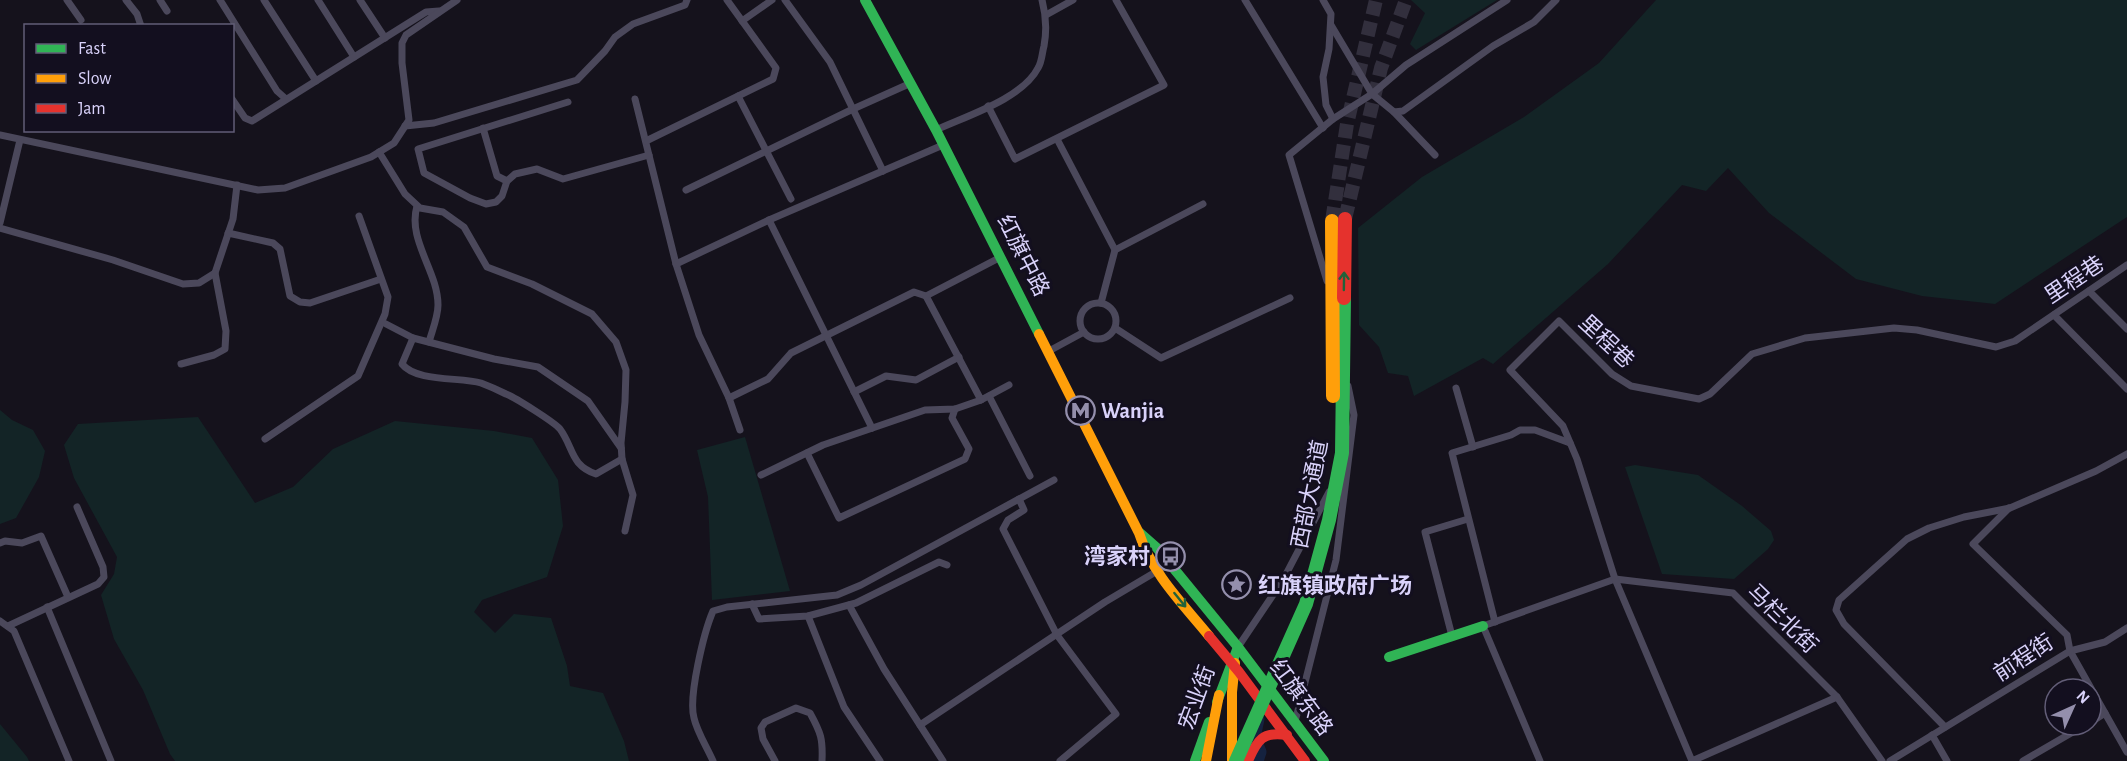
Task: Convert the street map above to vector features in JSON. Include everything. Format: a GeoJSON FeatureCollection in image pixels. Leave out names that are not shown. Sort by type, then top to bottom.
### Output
{"type":"FeatureCollection","features":[{"type":"Feature","properties":{"kind":"main road","name":"红旗中路"},"geometry":{"type":"LineString","coordinates":[[865,0],[936,130],[1049,351],[1139,533],[1145,552],[1163,567],[1238,662]]}},
{"type":"Feature","properties":{"kind":"main road","name":"西部大通道"},"geometry":{"type":"LineString","coordinates":[[1228,761],[1299,602],[1321,518],[1334,452],[1338,220],[1342,453],[1329,520],[1306,604],[1234,761]]}},
{"type":"Feature","properties":{"kind":"main road"},"geometry":{"type":"LineString","coordinates":[[1389,657],[1489,624]]}},
{"type":"Feature","properties":{"kind":"main road"},"geometry":{"type":"LineString","coordinates":[[1234,761],[1231,722],[1238,662]]}},
{"type":"Feature","properties":{"kind":"main road","name":"宏业街"},"geometry":{"type":"LineString","coordinates":[[1195,761],[1219,695],[1238,662]]}},
{"type":"Feature","properties":{"kind":"main road","name":"红旗东路"},"geometry":{"type":"LineString","coordinates":[[1238,662],[1293,720],[1324,761]]}},
{"type":"Feature","properties":{"kind":"main road","name":"红旗东路"},"geometry":{"type":"LineString","coordinates":[[1238,662],[1305,761]]}},
{"type":"Feature","properties":{"kind":"main road"},"geometry":{"type":"LineString","coordinates":[[1206,761],[1219,695]]}},
{"type":"Feature","properties":{"kind":"main road"},"geometry":{"type":"LineString","coordinates":[[1250,755],[1263,736],[1272,733],[1287,735]]}},
{"type":"Feature","properties":{"kind":"street"},"geometry":{"type":"LineString","coordinates":[[67,0],[81,20]]}},
{"type":"Feature","properties":{"kind":"street"},"geometry":{"type":"LineString","coordinates":[[126,0],[137,14],[140,24]]}},
{"type":"Feature","properties":{"kind":"street"},"geometry":{"type":"LineString","coordinates":[[160,0],[167,11]]}},
{"type":"Feature","properties":{"kind":"street"},"geometry":{"type":"LineString","coordinates":[[220,0],[277,92],[286,99]]}},
{"type":"Feature","properties":{"kind":"street"},"geometry":{"type":"LineString","coordinates":[[264,0],[316,81]]}},
{"type":"Feature","properties":{"kind":"street"},"geometry":{"type":"LineString","coordinates":[[318,0],[354,57]]}},
{"type":"Feature","properties":{"kind":"street"},"geometry":{"type":"LineString","coordinates":[[360,0],[385,38]]}},
{"type":"Feature","properties":{"kind":"street"},"geometry":{"type":"LineString","coordinates":[[0,135],[258,189],[285,188],[372,157],[394,143],[409,120],[402,63],[402,43],[406,35],[457,0]]}},
{"type":"Feature","properties":{"kind":"street"},"geometry":{"type":"LineString","coordinates":[[405,126],[434,123],[577,80],[615,37],[633,24],[685,5],[687,0]]}},
{"type":"Feature","properties":{"kind":"street"},"geometry":{"type":"LineString","coordinates":[[646,141],[772,80],[776,68],[727,0]]}},
{"type":"Feature","properties":{"kind":"street"},"geometry":{"type":"LineString","coordinates":[[742,21],[772,0]]}},
{"type":"Feature","properties":{"kind":"street"},"geometry":{"type":"LineString","coordinates":[[785,0],[830,62],[883,171]]}},
{"type":"Feature","properties":{"kind":"street"},"geometry":{"type":"LineString","coordinates":[[936,130],[1017,92],[1039,68],[1046,37],[1046,15],[1042,0]]}},
{"type":"Feature","properties":{"kind":"street"},"geometry":{"type":"LineString","coordinates":[[1046,15],[1073,0]]}},
{"type":"Feature","properties":{"kind":"street"},"geometry":{"type":"LineString","coordinates":[[988,106],[1015,159],[1164,85],[1116,0]]}},
{"type":"Feature","properties":{"kind":"street"},"geometry":{"type":"LineString","coordinates":[[1245,0],[1323,128]]}},
{"type":"Feature","properties":{"kind":"street"},"geometry":{"type":"LineString","coordinates":[[1323,0],[1331,14],[1329,49],[1323,77],[1326,105],[1333,119]]}},
{"type":"Feature","properties":{"kind":"street"},"geometry":{"type":"LineString","coordinates":[[1293,720],[1336,560],[1354,414],[1326,274],[1289,155],[1333,119],[1372,94],[1406,65],[1507,0]]}},
{"type":"Feature","properties":{"kind":"street"},"geometry":{"type":"LineString","coordinates":[[1394,112],[1403,111],[1493,46],[1534,22],[1556,0]]}},
{"type":"Feature","properties":{"kind":"street"},"geometry":{"type":"LineString","coordinates":[[234,102],[245,118],[252,121],[426,12],[442,10]]}},
{"type":"Feature","properties":{"kind":"street"},"geometry":{"type":"LineString","coordinates":[[1330,24],[1372,94],[1394,112],[1435,155]]}},
{"type":"Feature","properties":{"kind":"street"},"geometry":{"type":"LineString","coordinates":[[686,190],[853,109],[911,84]]}},
{"type":"Feature","properties":{"kind":"street"},"geometry":{"type":"LineString","coordinates":[[738,96],[791,199]]}},
{"type":"Feature","properties":{"kind":"street"},"geometry":{"type":"LineString","coordinates":[[635,99],[676,264],[699,335],[729,398],[740,430]]}},
{"type":"Feature","properties":{"kind":"street"},"geometry":{"type":"LineString","coordinates":[[568,102],[418,149],[424,173],[486,204],[496,202],[502,196],[507,181],[515,174],[537,169],[563,178],[649,155]]}},
{"type":"Feature","properties":{"kind":"street"},"geometry":{"type":"LineString","coordinates":[[483,128],[497,176],[507,181]]}},
{"type":"Feature","properties":{"kind":"street"},"geometry":{"type":"LineString","coordinates":[[1057,139],[1115,250],[1101,303]]}},
{"type":"Feature","properties":{"kind":"street"},"geometry":{"type":"LineString","coordinates":[[0,223],[20,140]]}},
{"type":"Feature","properties":{"kind":"street"},"geometry":{"type":"LineString","coordinates":[[676,264],[769,220],[943,145]]}},
{"type":"Feature","properties":{"kind":"street"},"geometry":{"type":"LineString","coordinates":[[379,152],[405,194],[417,206],[443,212],[464,227],[487,267],[532,284],[592,314],[616,342],[626,370],[622,459],[633,495],[625,531]]}},
{"type":"Feature","properties":{"kind":"street"},"geometry":{"type":"LineString","coordinates":[[181,364],[225,350],[226,331],[215,273],[233,219],[237,185]]}},
{"type":"Feature","properties":{"kind":"street"},"geometry":{"type":"LineString","coordinates":[[1115,250],[1203,204]]}},
{"type":"Feature","properties":{"kind":"street"},"geometry":{"type":"LineString","coordinates":[[417,206],[414,218],[417,235],[432,276],[438,306],[429,342]]}},
{"type":"Feature","properties":{"kind":"street"},"geometry":{"type":"LineString","coordinates":[[265,439],[358,375],[385,314],[388,297],[359,216]]}},
{"type":"Feature","properties":{"kind":"street"},"geometry":{"type":"LineString","coordinates":[[769,220],[872,428]]}},
{"type":"Feature","properties":{"kind":"street"},"geometry":{"type":"LineString","coordinates":[[0,228],[112,260],[183,284],[199,283],[215,273]]}},
{"type":"Feature","properties":{"kind":"street"},"geometry":{"type":"LineString","coordinates":[[228,233],[273,243],[280,249],[290,296],[300,302],[310,303],[381,279]]}},
{"type":"Feature","properties":{"kind":"street"},"geometry":{"type":"LineString","coordinates":[[926,296],[1001,257]]}},
{"type":"Feature","properties":{"kind":"street","name":"里程巷"},"geometry":{"type":"LineString","coordinates":[[1692,761],[1615,579],[1577,459],[1563,426],[1510,370],[1559,321],[1612,374],[1631,386],[1699,399],[1710,394],[1752,354],[1805,338],[1894,328],[1917,330],[1996,347],[2015,341],[2127,265]]}},
{"type":"Feature","properties":{"kind":"street"},"geometry":{"type":"LineString","coordinates":[[2089,291],[2127,329]]}},
{"type":"Feature","properties":{"kind":"street"},"geometry":{"type":"LineString","coordinates":[[729,398],[768,379],[791,353],[914,292],[926,296],[958,357],[985,398],[1030,476]]}},
{"type":"Feature","properties":{"kind":"street"},"geometry":{"type":"LineString","coordinates":[[1115,327],[1161,358],[1290,298]]}},
{"type":"Feature","properties":{"kind":"street"},"geometry":{"type":"LineString","coordinates":[[1101,303],[1114,312],[1115,327],[1107,337],[1101,339],[1089,337],[1081,327],[1081,315],[1089,305],[1101,303]]}},
{"type":"Feature","properties":{"kind":"street"},"geometry":{"type":"LineString","coordinates":[[2054,315],[2127,388]]}},
{"type":"Feature","properties":{"kind":"street"},"geometry":{"type":"LineString","coordinates":[[386,324],[413,338],[494,359],[538,367],[588,401],[621,448]]}},
{"type":"Feature","properties":{"kind":"street"},"geometry":{"type":"LineString","coordinates":[[1049,351],[1084,332]]}},
{"type":"Feature","properties":{"kind":"street"},"geometry":{"type":"LineString","coordinates":[[413,338],[402,364],[406,370],[446,380],[479,382],[509,395],[560,428],[578,464],[584,470],[596,474],[622,459]]}},
{"type":"Feature","properties":{"kind":"street"},"geometry":{"type":"LineString","coordinates":[[854,392],[886,376],[916,380],[958,357]]}},
{"type":"Feature","properties":{"kind":"street"},"geometry":{"type":"LineString","coordinates":[[761,475],[823,445],[925,410],[955,409],[985,398],[1009,385]]}},
{"type":"Feature","properties":{"kind":"street"},"geometry":{"type":"LineString","coordinates":[[1455,388],[1473,447]]}},
{"type":"Feature","properties":{"kind":"street"},"geometry":{"type":"LineString","coordinates":[[807,453],[839,518],[965,459],[969,449],[952,418],[955,409]]}},
{"type":"Feature","properties":{"kind":"street"},"geometry":{"type":"LineString","coordinates":[[1540,761],[1489,624],[1452,453],[1511,435],[1520,429],[1535,430],[1570,443]]}},
{"type":"Feature","properties":{"kind":"street"},"geometry":{"type":"LineString","coordinates":[[1945,727],[1844,624],[1836,610],[1839,600],[1907,539],[1929,528],[1964,517],[2010,508],[2096,471],[2127,454]]}},
{"type":"Feature","properties":{"kind":"street"},"geometry":{"type":"LineString","coordinates":[[1238,662],[1349,455]]}},
{"type":"Feature","properties":{"kind":"street"},"geometry":{"type":"LineString","coordinates":[[713,761],[694,718],[692,701],[707,626],[713,611],[727,607],[837,594],[845,591],[1054,480]]}},
{"type":"Feature","properties":{"kind":"street"},"geometry":{"type":"LineString","coordinates":[[1019,499],[1024,510],[1008,520],[1003,529],[1057,635],[1116,714],[1060,761]]}},
{"type":"Feature","properties":{"kind":"street"},"geometry":{"type":"LineString","coordinates":[[8,626],[98,584],[104,577],[103,567],[77,507]]}},
{"type":"Feature","properties":{"kind":"street","name":"前程街"},"geometry":{"type":"LineString","coordinates":[[1890,761],[2070,651],[2067,635],[1973,544],[2010,508]]}},
{"type":"Feature","properties":{"kind":"street"},"geometry":{"type":"LineString","coordinates":[[1452,636],[1425,532],[1468,519]]}},
{"type":"Feature","properties":{"kind":"street"},"geometry":{"type":"LineString","coordinates":[[0,543],[5,540],[22,543],[40,536],[68,597]]}},
{"type":"Feature","properties":{"kind":"street"},"geometry":{"type":"LineString","coordinates":[[752,604],[759,619],[808,616],[849,605],[939,562],[947,566]]}},
{"type":"Feature","properties":{"kind":"street"},"geometry":{"type":"LineString","coordinates":[[920,725],[1105,602],[1163,567]]}},
{"type":"Feature","properties":{"kind":"street"},"geometry":{"type":"LineString","coordinates":[[1489,624],[1615,579]]}},
{"type":"Feature","properties":{"kind":"street","name":"马栏北街"},"geometry":{"type":"LineString","coordinates":[[1615,579],[1733,593],[1837,697],[1882,761]]}},
{"type":"Feature","properties":{"kind":"street"},"geometry":{"type":"LineString","coordinates":[[849,605],[884,669],[943,761]]}},
{"type":"Feature","properties":{"kind":"street"},"geometry":{"type":"LineString","coordinates":[[47,607],[111,761]]}},
{"type":"Feature","properties":{"kind":"street"},"geometry":{"type":"LineString","coordinates":[[808,616],[844,707],[880,761]]}},
{"type":"Feature","properties":{"kind":"street"},"geometry":{"type":"LineString","coordinates":[[0,621],[14,631],[69,761]]}},
{"type":"Feature","properties":{"kind":"street"},"geometry":{"type":"LineString","coordinates":[[2127,628],[2105,642],[2070,651],[2127,752]]}},
{"type":"Feature","properties":{"kind":"street"},"geometry":{"type":"LineString","coordinates":[[1692,761],[1710,758],[1837,697]]}},
{"type":"Feature","properties":{"kind":"street"},"geometry":{"type":"LineString","coordinates":[[775,761],[763,739],[761,728],[765,722],[796,708],[810,713],[818,727],[824,743],[822,761]]}},
{"type":"Feature","properties":{"kind":"street"},"geometry":{"type":"LineString","coordinates":[[1932,735],[1947,761]]}},
{"type":"Feature","properties":{"kind":"street"},"geometry":{"type":"LineString","coordinates":[[2024,761],[2065,737]]}},
{"type":"Feature","properties":{"kind":"shaded area"},"geometry":{"type":"Polygon","coordinates":[[[1411,0],[1497,0],[1416,50],[1410,44],[1425,13],[1411,0]]]}},
{"type":"Feature","properties":{"kind":"shaded area"},"geometry":{"type":"Polygon","coordinates":[[[1656,0],[2127,0],[2127,217],[1995,304],[1922,296],[1856,279],[1769,213],[1728,168],[1706,191],[1682,185],[1608,264],[1493,364],[1483,358],[1414,396],[1408,376],[1388,373],[1379,347],[1359,325],[1358,228],[1422,177],[1524,117],[1599,63],[1656,0]]]}},
{"type":"Feature","properties":{"kind":"shaded area"},"geometry":{"type":"Polygon","coordinates":[[[0,410],[12,420],[33,430],[45,451],[39,477],[16,518],[0,524],[0,410]]]}},
{"type":"Feature","properties":{"kind":"shaded area"},"geometry":{"type":"Polygon","coordinates":[[[198,417],[255,503],[293,487],[333,449],[395,421],[494,431],[532,438],[558,480],[563,526],[547,577],[482,600],[474,612],[495,633],[514,614],[551,618],[567,666],[570,686],[603,693],[624,741],[629,761],[175,761],[143,690],[114,639],[101,595],[114,574],[117,557],[74,478],[64,445],[78,424],[198,417]]]}},
{"type":"Feature","properties":{"kind":"shaded area"},"geometry":{"type":"Polygon","coordinates":[[[745,437],[790,591],[712,600],[708,497],[697,450],[745,437]]]}},
{"type":"Feature","properties":{"kind":"shaded area"},"geometry":{"type":"Polygon","coordinates":[[[1635,465],[1698,475],[1742,506],[1771,531],[1774,540],[1768,549],[1734,579],[1662,574],[1625,467],[1635,465]]]}},
{"type":"Feature","properties":{"kind":"shaded area"},"geometry":{"type":"Polygon","coordinates":[[[0,724],[27,757],[29,761],[0,761],[0,724]]]}},
{"type":"Feature","properties":{"kind":"waterway"},"geometry":{"type":"LineString","coordinates":[[1256,761],[1259,752],[1253,738],[1257,719]]}},
{"type":"Feature","properties":{"kind":"tunnel"},"geometry":{"type":"LineString","coordinates":[[1332,221],[1347,124],[1376,0]]}},
{"type":"Feature","properties":{"kind":"tunnel"},"geometry":{"type":"LineString","coordinates":[[1345,219],[1381,68],[1406,0]]}},
{"type":"Feature","properties":{"kind":"traffic: fast"},"geometry":{"type":"LineString","coordinates":[[865,0],[936,130],[1039,334]]}},
{"type":"Feature","properties":{"kind":"traffic: fast"},"geometry":{"type":"LineString","coordinates":[[1236,761],[1306,604],[1329,520],[1342,453],[1344,298]]}},
{"type":"Feature","properties":{"kind":"traffic: fast"},"geometry":{"type":"LineString","coordinates":[[1140,533],[1157,548],[1238,647],[1324,761]]}},
{"type":"Feature","properties":{"kind":"traffic: fast"},"geometry":{"type":"LineString","coordinates":[[1389,657],[1483,626]]}},
{"type":"Feature","properties":{"kind":"traffic: fast"},"geometry":{"type":"LineString","coordinates":[[1217,702],[1238,647]]}},
{"type":"Feature","properties":{"kind":"traffic: fast"},"geometry":{"type":"LineString","coordinates":[[1195,761],[1209,722]]}},
{"type":"Feature","properties":{"kind":"traffic: slow"},"geometry":{"type":"LineString","coordinates":[[1332,221],[1333,396]]}},
{"type":"Feature","properties":{"kind":"traffic: slow"},"geometry":{"type":"LineString","coordinates":[[1039,334],[1152,562],[1169,588],[1209,636]]}},
{"type":"Feature","properties":{"kind":"traffic: slow"},"geometry":{"type":"LineString","coordinates":[[1232,761],[1232,692],[1235,663]]}},
{"type":"Feature","properties":{"kind":"traffic: slow"},"geometry":{"type":"LineString","coordinates":[[1206,761],[1219,695]]}},
{"type":"Feature","properties":{"kind":"traffic: jam"},"geometry":{"type":"LineString","coordinates":[[1344,298],[1345,219]]}},
{"type":"Feature","properties":{"kind":"traffic: jam"},"geometry":{"type":"LineString","coordinates":[[1209,636],[1239,672],[1305,761]]}},
{"type":"Feature","properties":{"kind":"traffic: jam"},"geometry":{"type":"LineString","coordinates":[[1248,761],[1258,742],[1266,736],[1287,735]]}},
{"type":"Feature","properties":{"kind":"place","name":"Wanjia"},"geometry":{"type":"Point","coordinates":[1080,410]}},
{"type":"Feature","properties":{"kind":"place","name":"湾家村"},"geometry":{"type":"Point","coordinates":[1171,556]}},
{"type":"Feature","properties":{"kind":"place","name":"红旗镇政府广场"},"geometry":{"type":"Point","coordinates":[1237,585]}}]}
